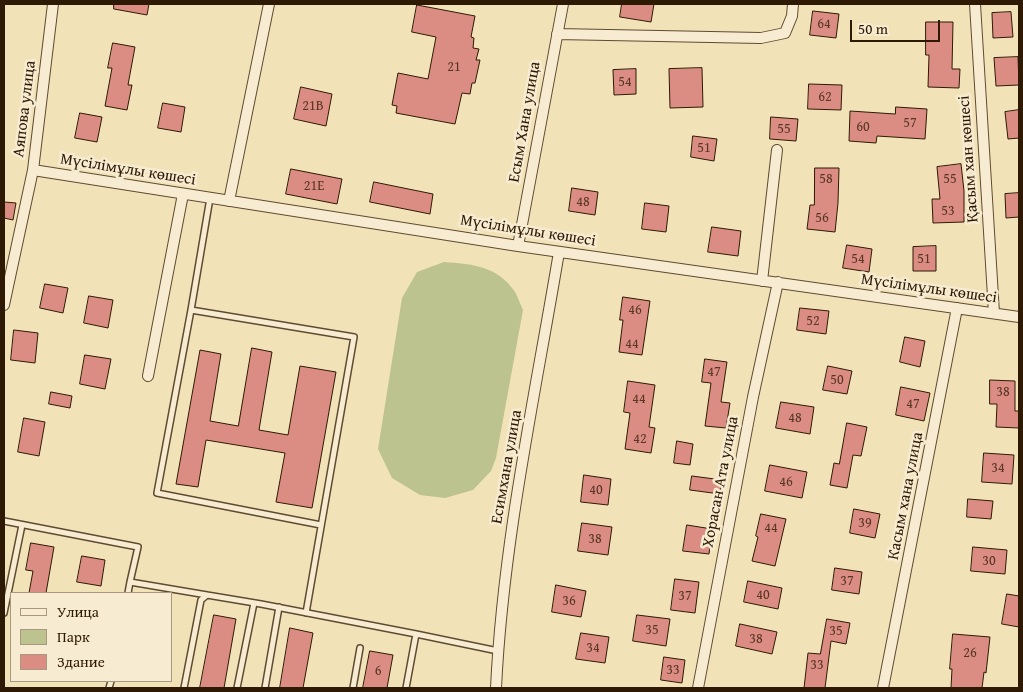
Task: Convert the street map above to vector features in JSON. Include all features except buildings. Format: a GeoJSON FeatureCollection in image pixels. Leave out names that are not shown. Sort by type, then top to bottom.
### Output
{"type":"FeatureCollection","features":[{"type":"Feature","properties":{"kind":"street","name":"Аяпова улица"},"geometry":{"type":"LineString","coordinates":[[4,305],[33,170],[54,4]]}},
{"type":"Feature","properties":{"kind":"street"},"geometry":{"type":"LineString","coordinates":[[229,201],[269,4]]}},
{"type":"Feature","properties":{"kind":"street","name":"Есым Хана улица"},"geometry":{"type":"LineString","coordinates":[[518,246],[562,4]]}},
{"type":"Feature","properties":{"kind":"street"},"geometry":{"type":"LineString","coordinates":[[557,34],[761,38],[785,33],[792,16],[793,4]]}},
{"type":"Feature","properties":{"kind":"street","name":"Қасым хан көшесі"},"geometry":{"type":"LineString","coordinates":[[975,4],[994,313]]}},
{"type":"Feature","properties":{"kind":"street"},"geometry":{"type":"LineString","coordinates":[[762,281],[777,150]]}},
{"type":"Feature","properties":{"kind":"street","name":"Мүсілімұлы көшесі"},"geometry":{"type":"LineString","coordinates":[[33,170],[518,246],[1019,317]]}},
{"type":"Feature","properties":{"kind":"street"},"geometry":{"type":"LineString","coordinates":[[148,376],[183,194]]}},
{"type":"Feature","properties":{"kind":"street","name":"Есимхана улица"},"geometry":{"type":"LineString","coordinates":[[496,688],[498,651],[510,541],[560,252]]}},
{"type":"Feature","properties":{"kind":"street","name":"Хорасан Ата улица"},"geometry":{"type":"LineString","coordinates":[[698,688],[753,397],[778,282]]}},
{"type":"Feature","properties":{"kind":"street","name":"Касым хана улица"},"geometry":{"type":"LineString","coordinates":[[883,688],[957,308]]}},
{"type":"Feature","properties":{"kind":"lane"},"geometry":{"type":"LineString","coordinates":[[210,198],[157,493],[321,525]]}},
{"type":"Feature","properties":{"kind":"lane"},"geometry":{"type":"LineString","coordinates":[[191,310],[354,337],[306,613]]}},
{"type":"Feature","properties":{"kind":"lane"},"geometry":{"type":"LineString","coordinates":[[4,521],[138,547],[128,592]]}},
{"type":"Feature","properties":{"kind":"lane"},"geometry":{"type":"LineString","coordinates":[[4,613],[22,525]]}},
{"type":"Feature","properties":{"kind":"lane"},"geometry":{"type":"LineString","coordinates":[[130,582],[278,607],[498,651]]}},
{"type":"Feature","properties":{"kind":"lane"},"geometry":{"type":"LineString","coordinates":[[184,688],[201,600],[207,595]]}},
{"type":"Feature","properties":{"kind":"lane"},"geometry":{"type":"LineString","coordinates":[[237,688],[254,603]]}},
{"type":"Feature","properties":{"kind":"lane"},"geometry":{"type":"LineString","coordinates":[[265,688],[278,607]]}},
{"type":"Feature","properties":{"kind":"lane"},"geometry":{"type":"LineString","coordinates":[[406,688],[416,634]]}},
{"type":"Feature","properties":{"kind":"lane"},"geometry":{"type":"LineString","coordinates":[[353,688],[360,648]]}},
{"type":"Feature","properties":{"kind":"green space"},"geometry":{"type":"Polygon","coordinates":[[[444,262],[484,268],[501,277],[515,292],[523,310],[496,458],[491,471],[473,490],[445,498],[420,495],[392,478],[378,449],[402,298],[417,272],[444,262]]]}}]}
